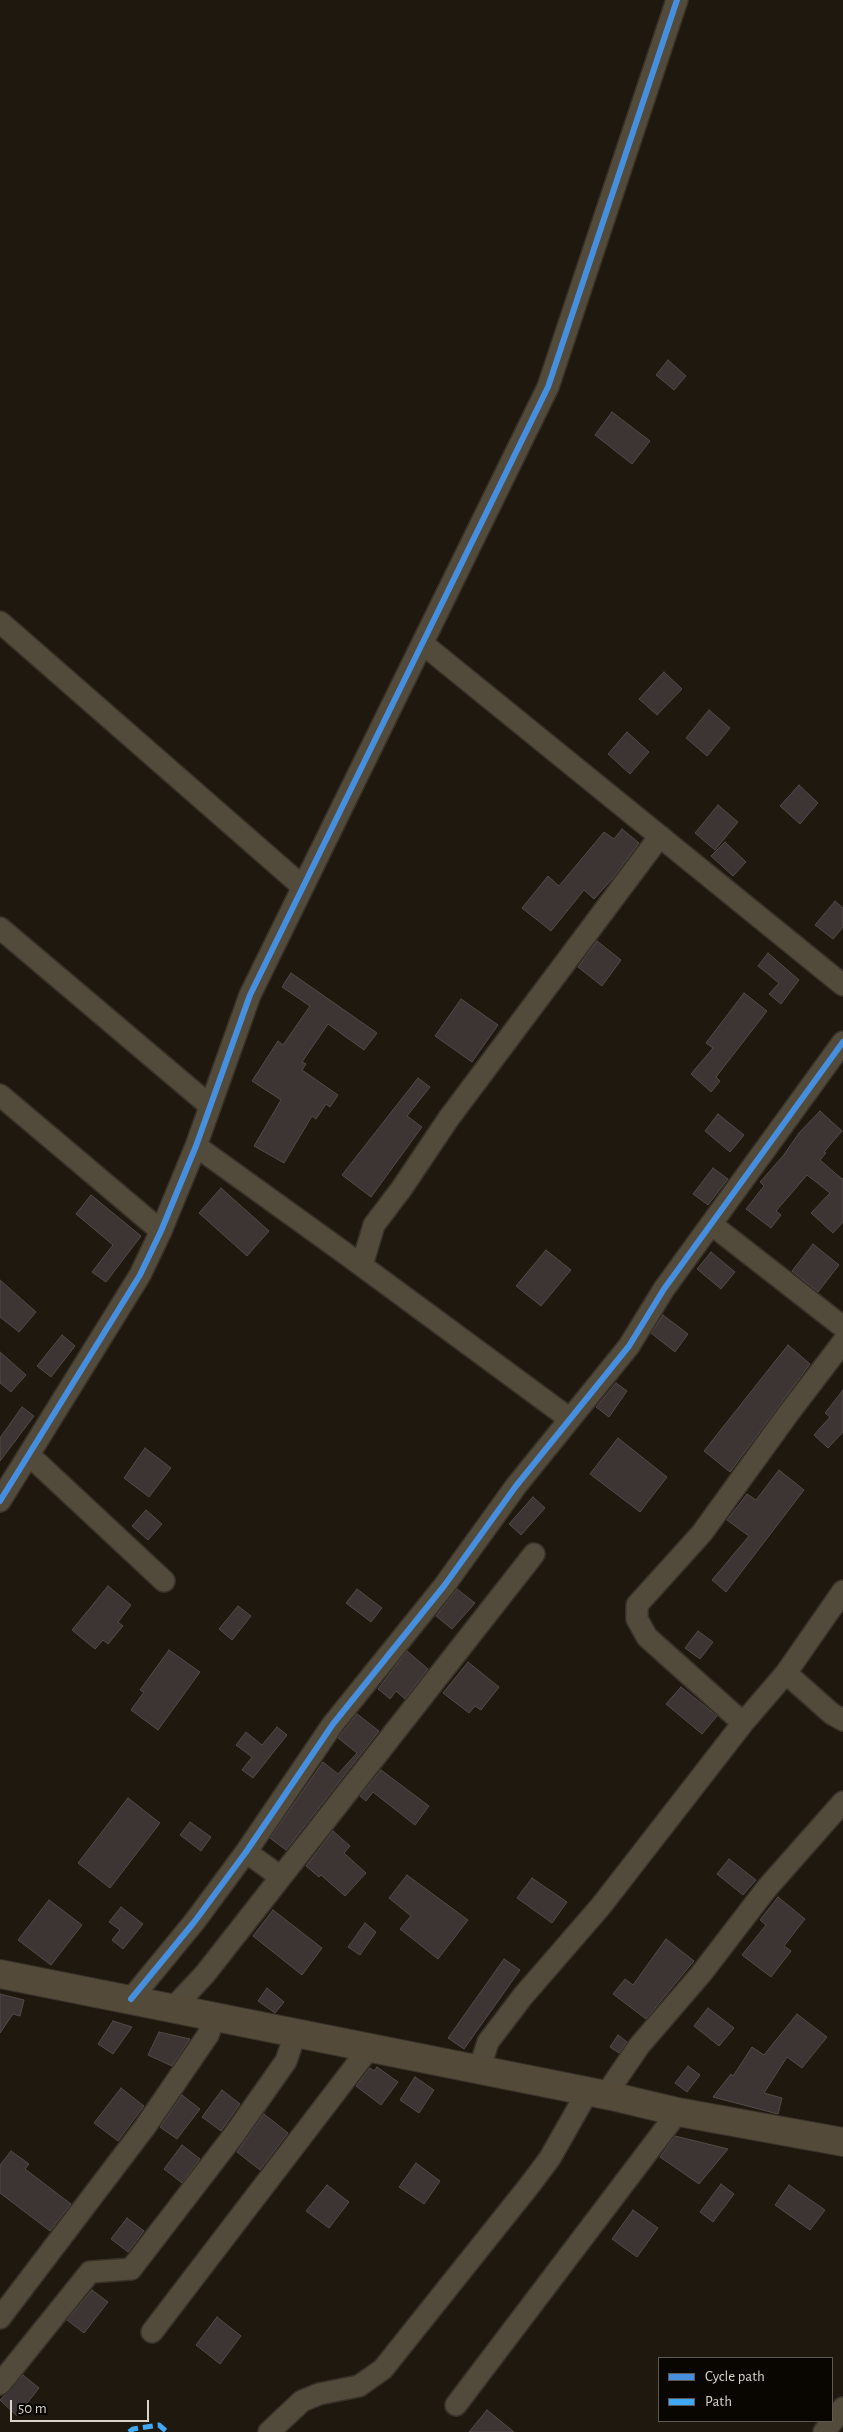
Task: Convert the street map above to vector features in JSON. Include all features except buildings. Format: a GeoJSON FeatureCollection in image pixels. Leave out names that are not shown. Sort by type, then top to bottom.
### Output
{"type":"FeatureCollection","features":[{"type":"Feature","properties":{"kind":"street"},"geometry":{"type":"LineString","coordinates":[[0,1501],[140,1274],[161,1230],[196,1146],[209,1105],[250,995],[424,644],[548,387],[677,0]]}},
{"type":"Feature","properties":{"kind":"street"},"geometry":{"type":"LineString","coordinates":[[0,622],[303,887]]}},
{"type":"Feature","properties":{"kind":"street"},"geometry":{"type":"LineString","coordinates":[[424,644],[843,985]]}},
{"type":"Feature","properties":{"kind":"street"},"geometry":{"type":"LineString","coordinates":[[362,1265],[374,1225],[402,1188],[449,1118],[660,836]]}},
{"type":"Feature","properties":{"kind":"street"},"geometry":{"type":"LineString","coordinates":[[0,928],[209,1105]]}},
{"type":"Feature","properties":{"kind":"street"},"geometry":{"type":"LineString","coordinates":[[131,1999],[195,1922],[246,1852],[332,1724],[444,1586],[511,1492],[629,1346],[649,1309],[843,1042]]}},
{"type":"Feature","properties":{"kind":"street"},"geometry":{"type":"LineString","coordinates":[[0,1096],[161,1230]]}},
{"type":"Feature","properties":{"kind":"street"},"geometry":{"type":"LineString","coordinates":[[196,1146],[362,1265],[570,1419]]}},
{"type":"Feature","properties":{"kind":"street"},"geometry":{"type":"LineString","coordinates":[[711,1224],[843,1327]]}},
{"type":"Feature","properties":{"kind":"street"},"geometry":{"type":"LineString","coordinates":[[743,1723],[647,1637],[637,1619],[637,1605],[702,1533],[843,1342]]}},
{"type":"Feature","properties":{"kind":"street"},"geometry":{"type":"LineString","coordinates":[[29,1455],[164,1581]]}},
{"type":"Feature","properties":{"kind":"street"},"geometry":{"type":"LineString","coordinates":[[174,2007],[205,1974],[534,1554]]}},
{"type":"Feature","properties":{"kind":"street"},"geometry":{"type":"LineString","coordinates":[[479,2070],[488,2042],[523,1996],[601,1906],[743,1723],[786,1673],[843,1591]]}},
{"type":"Feature","properties":{"kind":"street"},"geometry":{"type":"LineString","coordinates":[[786,1673],[832,1714],[843,1720]]}},
{"type":"Feature","properties":{"kind":"street"},"geometry":{"type":"LineString","coordinates":[[269,2432],[302,2401],[319,2394],[359,2386],[384,2369],[530,2186],[599,2093],[614,2084],[639,2046],[706,1966],[767,1888],[843,1802]]}},
{"type":"Feature","properties":{"kind":"street"},"geometry":{"type":"LineString","coordinates":[[246,1852],[281,1877]]}},
{"type":"Feature","properties":{"kind":"street"},"geometry":{"type":"LineString","coordinates":[[0,1974],[215,2015],[599,2093],[678,2112],[843,2142]]}},
{"type":"Feature","properties":{"kind":"street"},"geometry":{"type":"LineString","coordinates":[[0,2318],[145,2127],[195,2055],[208,2034],[215,2015]]}},
{"type":"Feature","properties":{"kind":"street"},"geometry":{"type":"LineString","coordinates":[[0,2384],[90,2272],[131,2269],[234,2135],[286,2061],[296,2032]]}},
{"type":"Feature","properties":{"kind":"street"},"geometry":{"type":"LineString","coordinates":[[152,2332],[370,2047]]}},
{"type":"Feature","properties":{"kind":"street"},"geometry":{"type":"LineString","coordinates":[[456,2405],[678,2112]]}},
{"type":"Feature","properties":{"kind":"street"},"geometry":{"type":"LineString","coordinates":[[833,2421],[843,2408]]}},
{"type":"Feature","properties":{"kind":"street"},"geometry":{"type":"LineString","coordinates":[[824,2432],[832,2422]]}},
{"type":"Feature","properties":{"kind":"marked path"},"geometry":{"type":"LineString","coordinates":[[129,2432],[133,2429],[159,2425],[167,2432]]}},
{"type":"Feature","properties":{"kind":"cycle path"},"geometry":{"type":"LineString","coordinates":[[0,1501],[140,1275],[161,1231],[196,1146],[250,995],[548,387],[677,0]]}},
{"type":"Feature","properties":{"kind":"cycle path"},"geometry":{"type":"LineString","coordinates":[[131,1999],[195,1921],[246,1852],[333,1724],[444,1586],[516,1486],[629,1346],[664,1289],[843,1042]]}}]}
